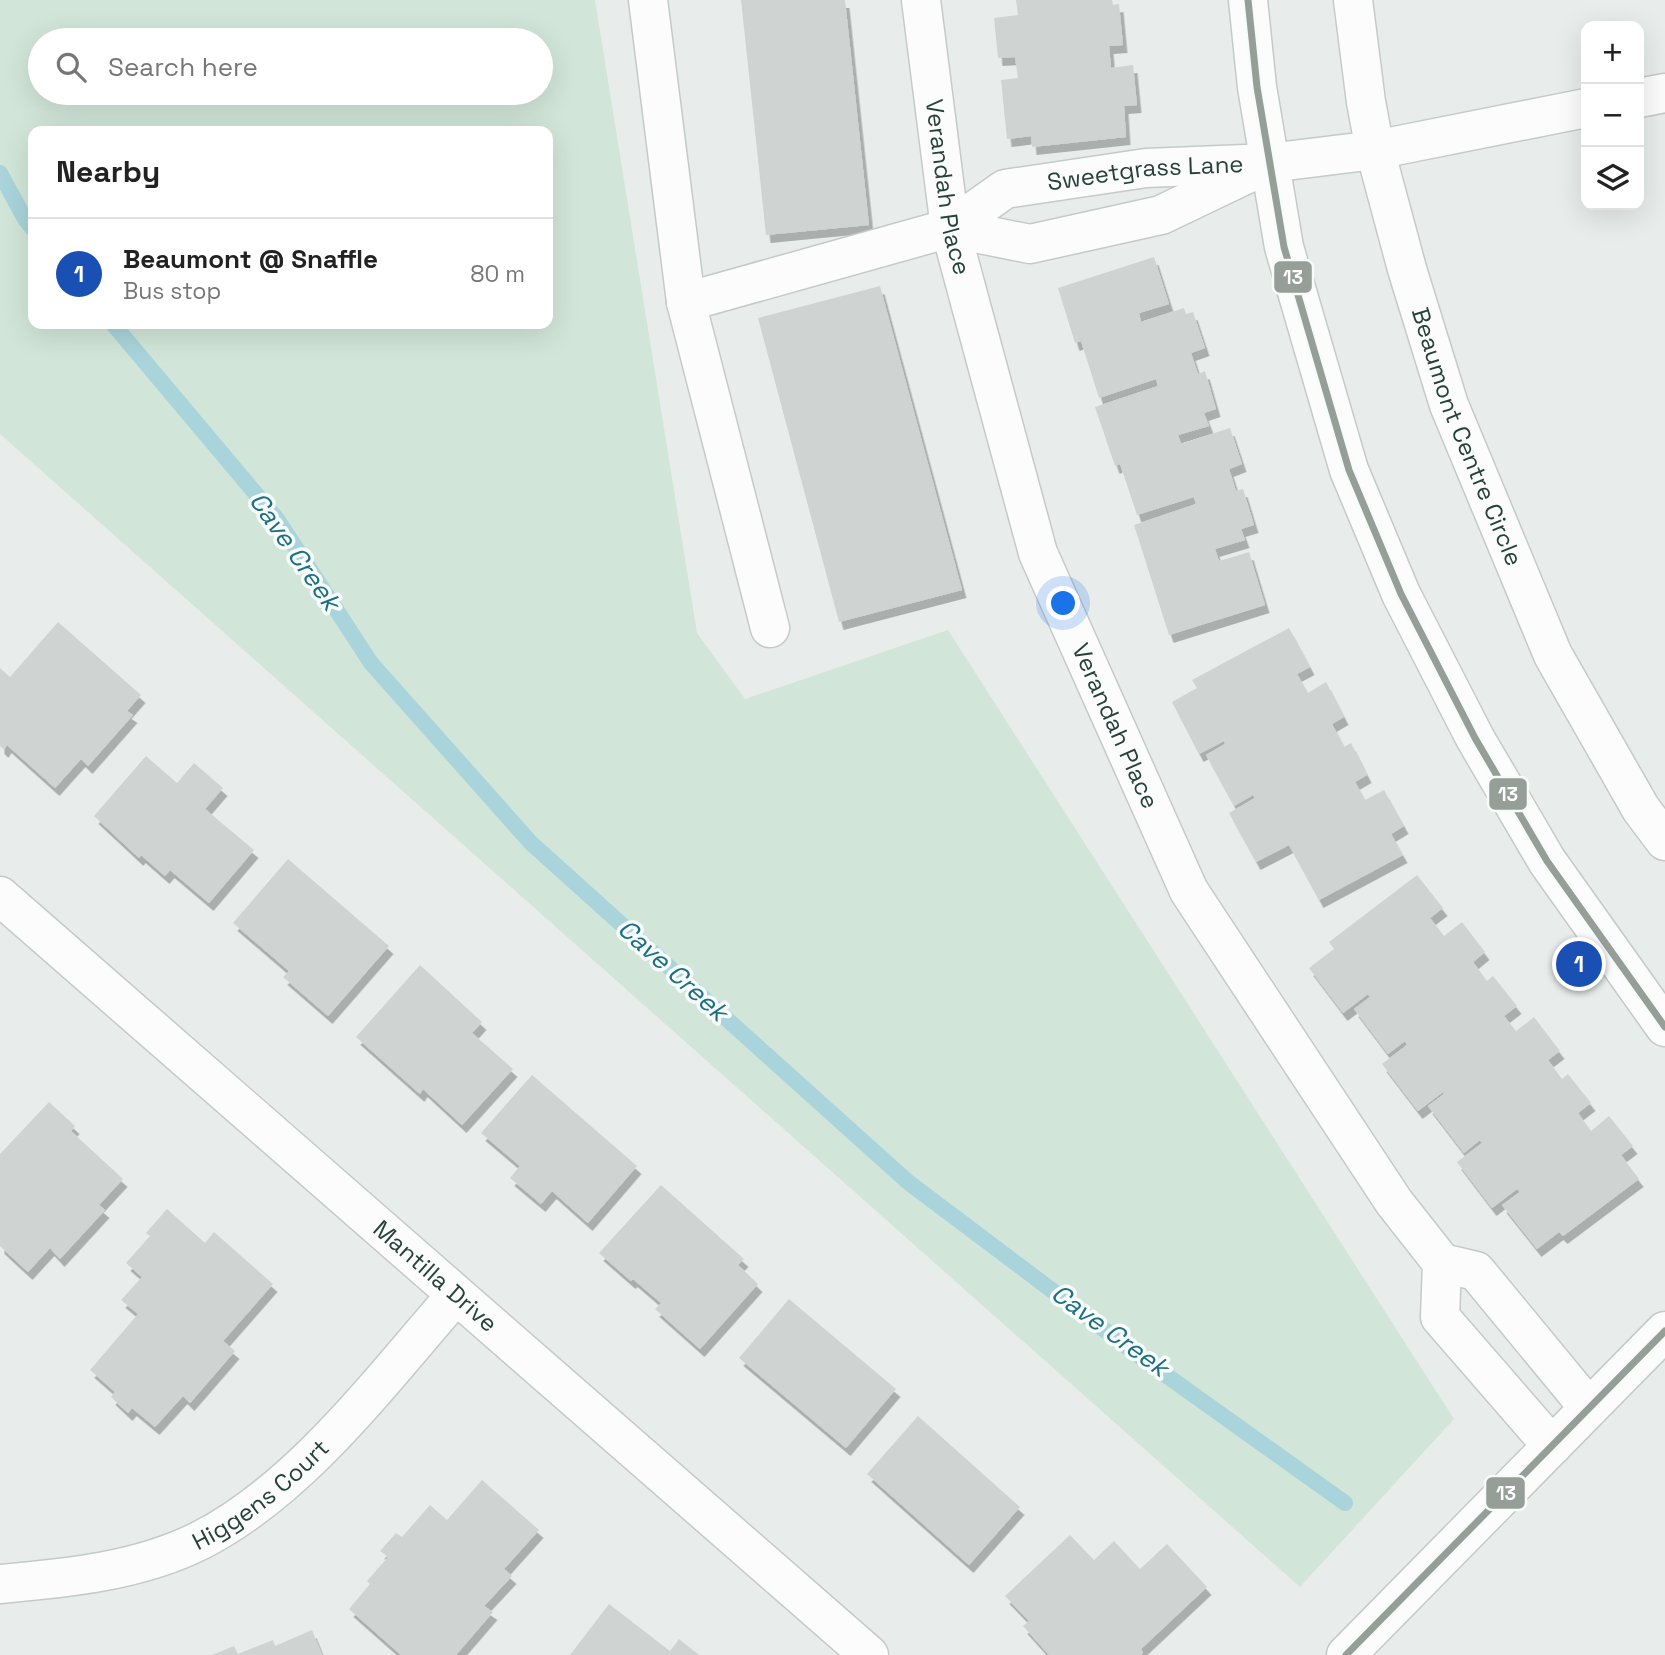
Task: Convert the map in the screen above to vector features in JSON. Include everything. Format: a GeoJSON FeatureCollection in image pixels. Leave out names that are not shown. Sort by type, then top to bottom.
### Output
{"type":"FeatureCollection","features":[{"type":"Feature","properties":{"kind":"street"},"geometry":{"type":"LineString","coordinates":[[648,0],[686,302],[770,628]]}},
{"type":"Feature","properties":{"kind":"street","name":"Verandah Place"},"geometry":{"type":"LineString","coordinates":[[920,0],[950,228],[1038,553],[1189,891],[1394,1202],[1442,1263]]}},
{"type":"Feature","properties":{"kind":"street"},"geometry":{"type":"LineString","coordinates":[[1248,0],[1257,87],[1284,247],[1349,470],[1401,593],[1475,738],[1547,861],[1665,1027]]}},
{"type":"Feature","properties":{"kind":"street","name":"Beaumont Centre Circle"},"geometry":{"type":"LineString","coordinates":[[1353,0],[1375,150],[1407,269],[1449,405],[1548,642],[1641,809],[1665,841]]}},
{"type":"Feature","properties":{"kind":"street"},"geometry":{"type":"LineString","coordinates":[[1644,97],[1665,93]]}},
{"type":"Feature","properties":{"kind":"street"},"geometry":{"type":"LineString","coordinates":[[1270,163],[1375,150],[1581,109]]}},
{"type":"Feature","properties":{"kind":"street","name":"Sweetgrass Lane"},"geometry":{"type":"LineString","coordinates":[[686,302],[950,228],[1005,189],[1146,168],[1270,163]]}},
{"type":"Feature","properties":{"kind":"street","name":"Sweetgrass Lane"},"geometry":{"type":"LineString","coordinates":[[950,228],[1030,244],[1161,215],[1270,163]]}},
{"type":"Feature","properties":{"kind":"street","name":"Mantilla Drive"},"geometry":{"type":"LineString","coordinates":[[0,896],[869,1655]]}},
{"type":"Feature","properties":{"kind":"street"},"geometry":{"type":"LineString","coordinates":[[1552,1446],[1440,1317],[1442,1263],[1476,1271],[1589,1408]]}},
{"type":"Feature","properties":{"kind":"street","name":"Higgens Court"},"geometry":{"type":"LineString","coordinates":[[0,1584],[89,1573],[146,1560],[199,1541],[240,1517],[283,1483],[342,1425],[456,1295]]}},
{"type":"Feature","properties":{"kind":"street"},"geometry":{"type":"LineString","coordinates":[[1346,1655],[1665,1331]]}},
{"type":"Feature","properties":{"kind":"green space"},"geometry":{"type":"Polygon","coordinates":[[[0,0],[595,0],[697,633],[745,699],[948,630],[1454,1419],[1300,1587],[0,434],[0,0]]]}},
{"type":"Feature","properties":{"kind":"building"},"geometry":{"type":"Polygon","coordinates":[[[741,0],[845,0],[869,225],[766,235],[741,0]]]}},
{"type":"Feature","properties":{"kind":"building"},"geometry":{"type":"Polygon","coordinates":[[[1016,0],[1112,0],[1113,5],[1119,4],[1123,45],[1109,46],[1111,68],[1133,65],[1137,105],[1124,106],[1126,137],[1032,147],[1031,136],[1007,139],[1001,80],[1018,78],[1015,57],[998,58],[994,18],[1018,15],[1016,0]]]}},
{"type":"Feature","properties":{"kind":"building"},"geometry":{"type":"Polygon","coordinates":[[[1154,257],[1169,304],[1139,313],[1141,322],[1184,308],[1186,314],[1193,312],[1205,348],[1191,353],[1198,374],[1205,371],[1216,409],[1204,413],[1209,426],[1178,435],[1181,444],[1230,428],[1242,464],[1229,469],[1236,491],[1243,489],[1254,525],[1241,529],[1245,540],[1215,549],[1219,561],[1249,552],[1265,605],[1169,635],[1134,525],[1196,504],[1194,497],[1137,515],[1120,464],[1115,466],[1095,407],[1158,386],[1156,379],[1099,398],[1081,341],[1075,343],[1058,288],[1154,257]]]}},
{"type":"Feature","properties":{"kind":"building"},"geometry":{"type":"Polygon","coordinates":[[[880,286],[962,590],[839,622],[758,318],[880,286]]]}},
{"type":"Feature","properties":{"kind":"building"},"geometry":{"type":"Polygon","coordinates":[[[58,622],[141,695],[127,711],[133,715],[88,766],[81,759],[55,788],[7,745],[4,750],[0,746],[0,668],[10,677],[58,622]]]}},
{"type":"Feature","properties":{"kind":"building"},"geometry":{"type":"Polygon","coordinates":[[[1289,628],[1310,667],[1297,674],[1308,693],[1326,682],[1344,717],[1332,724],[1344,747],[1351,743],[1367,775],[1355,782],[1365,800],[1384,790],[1404,826],[1391,834],[1403,855],[1319,900],[1289,845],[1256,862],[1229,813],[1255,798],[1253,795],[1234,806],[1206,755],[1225,744],[1224,741],[1199,754],[1172,702],[1197,688],[1192,680],[1289,628]]]}},
{"type":"Feature","properties":{"kind":"building"},"geometry":{"type":"Polygon","coordinates":[[[146,756],[177,783],[194,763],[223,788],[205,809],[254,850],[209,903],[170,870],[165,876],[141,855],[139,858],[94,816],[146,756]]]}},
{"type":"Feature","properties":{"kind":"building"},"geometry":{"type":"Polygon","coordinates":[[[288,859],[389,946],[328,1016],[283,977],[289,971],[233,923],[288,859]]]}},
{"type":"Feature","properties":{"kind":"building"},"geometry":{"type":"Polygon","coordinates":[[[1417,875],[1443,908],[1430,918],[1444,936],[1462,922],[1485,952],[1473,962],[1487,981],[1493,976],[1517,1006],[1504,1016],[1516,1031],[1534,1017],[1560,1051],[1548,1060],[1562,1079],[1568,1074],[1591,1103],[1578,1113],[1591,1131],[1609,1116],[1633,1146],[1621,1155],[1639,1179],[1563,1236],[1559,1232],[1537,1249],[1502,1205],[1520,1192],[1517,1189],[1492,1208],[1457,1162],[1482,1143],[1480,1140],[1464,1153],[1428,1106],[1444,1094],[1443,1092],[1418,1111],[1382,1064],[1407,1045],[1405,1041],[1388,1054],[1354,1009],[1370,997],[1368,994],[1343,1013],[1309,968],[1334,949],[1329,942],[1417,875]]]}},
{"type":"Feature","properties":{"kind":"building"},"geometry":{"type":"Polygon","coordinates":[[[420,965],[482,1022],[472,1033],[513,1069],[462,1125],[423,1089],[420,1094],[356,1037],[420,965]]]}},
{"type":"Feature","properties":{"kind":"building"},"geometry":{"type":"Polygon","coordinates":[[[532,1075],[637,1166],[588,1223],[552,1191],[541,1204],[510,1178],[520,1166],[481,1133],[532,1075]]]}},
{"type":"Feature","properties":{"kind":"building"},"geometry":{"type":"Polygon","coordinates":[[[49,1102],[75,1126],[71,1131],[123,1179],[99,1205],[105,1210],[60,1259],[50,1248],[28,1272],[0,1246],[0,1154],[49,1102]]]}},
{"type":"Feature","properties":{"kind":"building"},"geometry":{"type":"Polygon","coordinates":[[[661,1185],[744,1259],[738,1265],[758,1284],[700,1349],[655,1309],[661,1303],[599,1253],[661,1185]]]}},
{"type":"Feature","properties":{"kind":"building"},"geometry":{"type":"Polygon","coordinates":[[[167,1209],[205,1243],[214,1232],[273,1284],[223,1341],[235,1351],[190,1403],[183,1396],[155,1427],[132,1408],[128,1413],[111,1397],[115,1392],[90,1370],[138,1314],[121,1300],[142,1277],[126,1263],[150,1236],[146,1233],[167,1209]]]}},
{"type":"Feature","properties":{"kind":"building"},"geometry":{"type":"Polygon","coordinates":[[[789,1299],[896,1389],[846,1448],[739,1358],[789,1299]]]}},
{"type":"Feature","properties":{"kind":"building"},"geometry":{"type":"Polygon","coordinates":[[[918,1416],[1020,1507],[969,1565],[867,1474],[918,1416]]]}},
{"type":"Feature","properties":{"kind":"building"},"geometry":{"type":"Polygon","coordinates":[[[482,1480],[539,1530],[504,1569],[512,1576],[484,1606],[493,1612],[456,1655],[401,1655],[349,1609],[370,1584],[367,1581],[388,1557],[380,1551],[396,1533],[402,1537],[430,1505],[447,1520],[482,1480]]]}},
{"type":"Feature","properties":{"kind":"building"},"geometry":{"type":"Polygon","coordinates":[[[1070,1535],[1094,1560],[1114,1541],[1140,1569],[1167,1544],[1207,1587],[1141,1649],[1141,1655],[1049,1655],[1023,1626],[1029,1621],[1005,1596],[1070,1535]]]}},
{"type":"Feature","properties":{"kind":"building"},"geometry":{"type":"Polygon","coordinates":[[[609,1604],[670,1651],[679,1639],[699,1655],[570,1655],[609,1604]]]}},
{"type":"Feature","properties":{"kind":"building"},"geometry":{"type":"Polygon","coordinates":[[[312,1630],[322,1655],[212,1655],[234,1646],[238,1654],[273,1640],[275,1646],[312,1630]]]}},
{"type":"Feature","properties":{"kind":"waterway","name":"Cave Creek"},"geometry":{"type":"LineString","coordinates":[[0,173],[28,223]]}},
{"type":"Feature","properties":{"kind":"waterway","name":"Cave Creek"},"geometry":{"type":"LineString","coordinates":[[117,329],[277,519],[371,663],[531,843],[908,1182],[1142,1358],[1345,1503]]}},
{"type":"Feature","properties":{"kind":"transit line","name":"13"},"geometry":{"type":"LineString","coordinates":[[1248,0],[1257,87],[1284,247],[1349,470],[1401,594],[1475,738],[1547,861],[1665,1027]]}},
{"type":"Feature","properties":{"kind":"transit line","name":"13"},"geometry":{"type":"LineString","coordinates":[[1346,1655],[1665,1331]]}},
{"type":"Feature","properties":{"kind":"place","name":"Beaumont @ Snaffle"},"geometry":{"type":"Point","coordinates":[1579,964]}}]}
